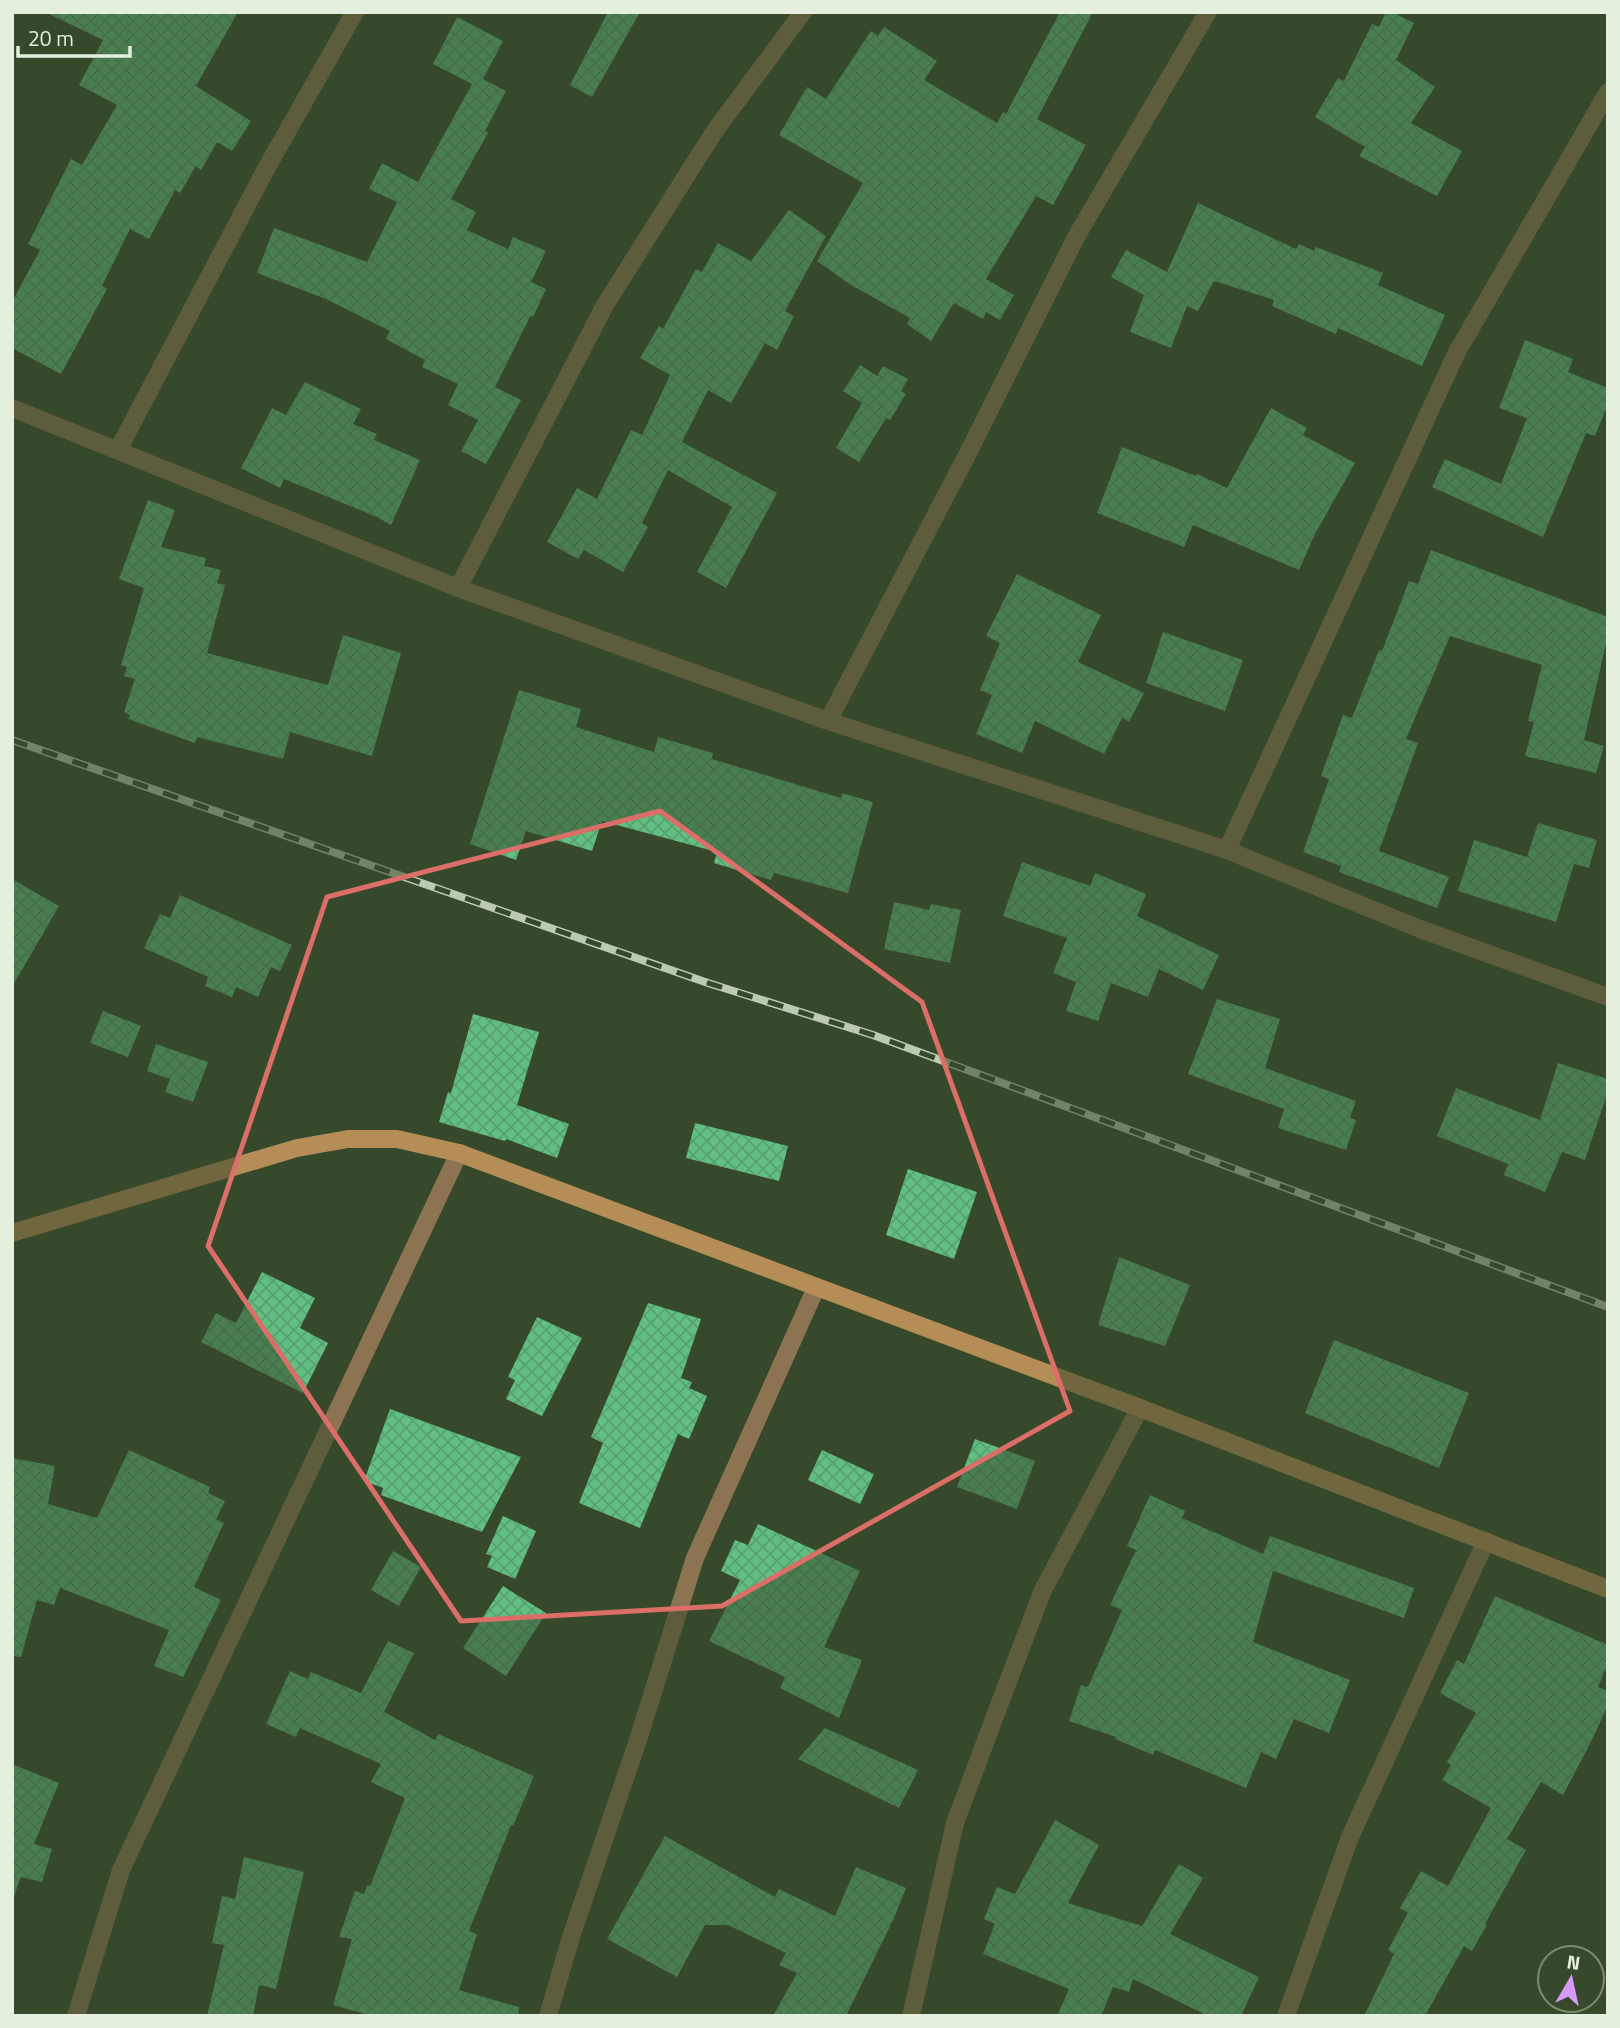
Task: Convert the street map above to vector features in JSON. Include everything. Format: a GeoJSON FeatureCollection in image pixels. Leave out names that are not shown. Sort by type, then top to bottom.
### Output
{"type":"FeatureCollection","features":[{"type":"Feature","properties":{"kind":"street"},"geometry":{"type":"LineString","coordinates":[[118,450],[267,167],[355,12]]}},
{"type":"Feature","properties":{"kind":"street"},"geometry":{"type":"LineString","coordinates":[[458,588],[605,305],[714,132],[803,12]]}},
{"type":"Feature","properties":{"kind":"street"},"geometry":{"type":"LineString","coordinates":[[828,721],[967,455],[1076,237],[1208,12]]}},
{"type":"Feature","properties":{"kind":"street"},"geometry":{"type":"LineString","coordinates":[[1227,850],[1457,352],[1608,92]]}},
{"type":"Feature","properties":{"kind":"street"},"geometry":{"type":"LineString","coordinates":[[12,408],[458,588],[828,721],[1227,850],[1420,929],[1606,992]]}},
{"type":"Feature","properties":{"kind":"street"},"geometry":{"type":"LineString","coordinates":[[12,1233],[297,1148],[348,1139],[397,1139],[459,1153],[1140,1408],[1608,1590]]}},
{"type":"Feature","properties":{"kind":"street"},"geometry":{"type":"LineString","coordinates":[[76,2016],[121,1870],[459,1153]]}},
{"type":"Feature","properties":{"kind":"street"},"geometry":{"type":"LineString","coordinates":[[548,2016],[571,1937],[638,1740],[695,1558],[816,1288]]}},
{"type":"Feature","properties":{"kind":"street"},"geometry":{"type":"LineString","coordinates":[[911,2016],[955,1823],[1001,1700],[1043,1590],[1140,1408]]}},
{"type":"Feature","properties":{"kind":"street"},"geometry":{"type":"LineString","coordinates":[[1286,2016],[1350,1838],[1486,1541]]}},
{"type":"Feature","properties":{"kind":"highlighted area"},"geometry":{"type":"Polygon","coordinates":[[[660,811],[922,1002],[1070,1411],[722,1606],[461,1621],[208,1246],[327,897],[660,811]]]}},
{"type":"Feature","properties":{"kind":"building"},"geometry":{"type":"Polygon","coordinates":[[[45,12],[238,12],[196,86],[251,121],[232,151],[217,142],[201,170],[196,166],[180,193],[175,190],[149,239],[130,229],[102,286],[107,289],[61,374],[12,348],[12,302],[40,250],[28,244],[71,159],[82,165],[117,105],[79,85],[103,40],[45,12]]]}},
{"type":"Feature","properties":{"kind":"building"},"geometry":{"type":"Polygon","coordinates":[[[608,12],[640,12],[592,97],[570,85],[608,12]]]}},
{"type":"Feature","properties":{"kind":"building"},"geometry":{"type":"Polygon","coordinates":[[[1060,12],[1093,12],[1037,119],[1086,145],[1053,205],[1036,196],[986,279],[1014,295],[1000,320],[986,312],[983,319],[954,303],[931,341],[907,324],[910,318],[851,285],[817,261],[863,183],[779,135],[807,87],[826,99],[871,31],[878,36],[884,27],[937,61],[924,80],[997,123],[1003,112],[1006,114],[1060,12]]]}},
{"type":"Feature","properties":{"kind":"building"},"geometry":{"type":"Polygon","coordinates":[[[1386,12],[1392,12],[1414,23],[1396,60],[1435,87],[1411,123],[1462,151],[1437,196],[1359,156],[1365,147],[1315,117],[1338,78],[1344,81],[1372,24],[1379,27],[1386,12]]]}},
{"type":"Feature","properties":{"kind":"building"},"geometry":{"type":"Polygon","coordinates":[[[457,17],[503,41],[483,79],[506,91],[485,131],[488,133],[451,199],[476,212],[467,230],[508,249],[513,237],[546,251],[531,282],[546,289],[495,387],[521,400],[486,464],[461,451],[478,420],[448,405],[458,384],[422,367],[425,360],[386,339],[390,331],[326,299],[257,273],[274,228],[367,262],[397,202],[369,189],[382,163],[418,182],[472,84],[433,64],[457,17]]]}},
{"type":"Feature","properties":{"kind":"building"},"geometry":{"type":"Polygon","coordinates":[[[1198,203],[1296,249],[1299,244],[1314,251],[1316,247],[1383,273],[1378,285],[1445,315],[1422,366],[1338,328],[1336,334],[1272,306],[1274,300],[1214,281],[1198,311],[1187,306],[1171,348],[1130,332],[1144,295],[1111,277],[1126,250],[1167,272],[1198,203]]]}},
{"type":"Feature","properties":{"kind":"building"},"geometry":{"type":"Polygon","coordinates":[[[789,210],[826,236],[785,311],[794,316],[777,350],[765,343],[731,403],[708,390],[682,442],[777,493],[726,588],[697,572],[732,507],[668,470],[642,523],[648,527],[623,572],[584,550],[578,559],[547,542],[577,488],[597,499],[631,430],[642,435],[670,375],[640,358],[659,326],[663,329],[696,269],[702,272],[718,243],[751,261],[789,210]]]}},
{"type":"Feature","properties":{"kind":"building"},"geometry":{"type":"Polygon","coordinates":[[[1525,340],[1573,359],[1568,372],[1608,388],[1608,404],[1595,436],[1586,433],[1543,537],[1432,487],[1445,459],[1501,484],[1527,418],[1499,408],[1525,340]]]}},
{"type":"Feature","properties":{"kind":"building"},"geometry":{"type":"Polygon","coordinates":[[[860,365],[877,376],[883,366],[908,379],[901,391],[906,394],[890,420],[886,418],[859,462],[836,448],[862,403],[843,391],[860,365]]]}},
{"type":"Feature","properties":{"kind":"building"},"geometry":{"type":"Polygon","coordinates":[[[305,382],[361,409],[353,424],[377,434],[374,440],[420,460],[391,525],[284,479],[280,488],[241,468],[272,408],[286,415],[305,382]]]}},
{"type":"Feature","properties":{"kind":"building"},"geometry":{"type":"Polygon","coordinates":[[[1271,408],[1307,428],[1303,435],[1355,463],[1315,534],[1299,570],[1193,525],[1184,547],[1097,513],[1122,447],[1196,476],[1197,474],[1227,488],[1271,408]]]}},
{"type":"Feature","properties":{"kind":"building"},"geometry":{"type":"Polygon","coordinates":[[[148,500],[175,510],[161,547],[206,558],[204,566],[221,570],[217,583],[225,585],[207,653],[328,685],[343,635],[401,653],[372,756],[290,732],[283,759],[197,737],[195,743],[128,719],[130,715],[124,712],[135,679],[124,676],[127,667],[121,665],[144,588],[119,579],[148,500]]]}},
{"type":"Feature","properties":{"kind":"building"},"geometry":{"type":"Polygon","coordinates":[[[1431,550],[1608,617],[1608,635],[1584,740],[1604,746],[1596,773],[1525,756],[1534,722],[1528,721],[1542,665],[1450,636],[1406,739],[1418,743],[1379,851],[1449,877],[1437,908],[1339,872],[1341,866],[1303,852],[1329,779],[1321,776],[1343,715],[1352,718],[1409,581],[1418,584],[1431,550]]]}},
{"type":"Feature","properties":{"kind":"building"},"geometry":{"type":"Polygon","coordinates":[[[1017,574],[1101,615],[1078,662],[1144,693],[1129,722],[1122,718],[1104,754],[1035,721],[1022,753],[976,734],[992,695],[980,690],[1000,643],[986,636],[1017,574]]]}},
{"type":"Feature","properties":{"kind":"building"},"geometry":{"type":"Polygon","coordinates":[[[1163,632],[1243,660],[1225,711],[1146,683],[1163,632]]]}},
{"type":"Feature","properties":{"kind":"building"},"geometry":{"type":"Polygon","coordinates":[[[519,690],[581,709],[576,727],[654,752],[658,737],[713,753],[712,759],[841,798],[842,793],[873,802],[848,893],[774,873],[771,880],[714,863],[717,852],[602,821],[592,851],[526,831],[516,860],[470,844],[519,690]]]}},
{"type":"Feature","properties":{"kind":"building"},"geometry":{"type":"Polygon","coordinates":[[[1538,823],[1597,840],[1589,868],[1574,864],[1556,922],[1458,891],[1474,840],[1527,857],[1538,823]]]}},
{"type":"Feature","properties":{"kind":"building"},"geometry":{"type":"Polygon","coordinates":[[[1022,862],[1090,886],[1095,873],[1146,894],[1137,916],[1219,955],[1203,990],[1159,969],[1148,997],[1111,983],[1098,1021],[1066,1011],[1076,982],[1053,973],[1067,938],[1003,916],[1022,862]]]}},
{"type":"Feature","properties":{"kind":"building"},"geometry":{"type":"Polygon","coordinates":[[[12,879],[59,906],[12,987],[12,879]]]}},
{"type":"Feature","properties":{"kind":"building"},"geometry":{"type":"Polygon","coordinates":[[[180,895],[292,945],[280,971],[271,967],[258,997],[236,987],[232,997],[205,986],[208,977],[144,948],[160,914],[170,918],[180,895]]]}},
{"type":"Feature","properties":{"kind":"building"},"geometry":{"type":"Polygon","coordinates":[[[894,902],[929,910],[931,904],[961,910],[950,963],[884,949],[894,902]]]}},
{"type":"Feature","properties":{"kind":"building"},"geometry":{"type":"Polygon","coordinates":[[[1217,999],[1280,1019],[1265,1068],[1356,1101],[1350,1118],[1356,1120],[1346,1150],[1278,1128],[1284,1109],[1188,1074],[1217,999]]]}},
{"type":"Feature","properties":{"kind":"building"},"geometry":{"type":"Polygon","coordinates":[[[103,1011],[141,1026],[128,1057],[90,1043],[103,1011]]]}},
{"type":"Feature","properties":{"kind":"building"},"geometry":{"type":"Polygon","coordinates":[[[473,1014],[539,1032],[517,1105],[569,1124],[557,1158],[506,1139],[505,1141],[439,1122],[448,1092],[451,1093],[473,1014]]]}},
{"type":"Feature","properties":{"kind":"building"},"geometry":{"type":"Polygon","coordinates":[[[156,1044],[208,1062],[193,1102],[165,1092],[170,1079],[147,1071],[156,1044]]]}},
{"type":"Feature","properties":{"kind":"building"},"geometry":{"type":"Polygon","coordinates":[[[1558,1063],[1608,1079],[1608,1091],[1585,1160],[1562,1152],[1545,1192],[1504,1175],[1508,1164],[1437,1136],[1456,1088],[1540,1120],[1558,1063]]]}},
{"type":"Feature","properties":{"kind":"building"},"geometry":{"type":"Polygon","coordinates":[[[695,1123],[788,1146],[779,1181],[686,1158],[695,1123]]]}},
{"type":"Feature","properties":{"kind":"building"},"geometry":{"type":"Polygon","coordinates":[[[908,1169],[977,1192],[954,1259],[886,1235],[908,1169]]]}},
{"type":"Feature","properties":{"kind":"building"},"geometry":{"type":"Polygon","coordinates":[[[1119,1257],[1190,1285],[1165,1346],[1098,1325],[1119,1257]]]}},
{"type":"Feature","properties":{"kind":"building"},"geometry":{"type":"Polygon","coordinates":[[[262,1272],[315,1298],[300,1328],[328,1343],[303,1393],[201,1342],[216,1313],[236,1323],[262,1272]]]}},
{"type":"Feature","properties":{"kind":"building"},"geometry":{"type":"Polygon","coordinates":[[[648,1303],[701,1319],[681,1378],[692,1382],[689,1388],[707,1396],[689,1439],[678,1434],[640,1528],[579,1503],[603,1443],[591,1437],[648,1303]]]}},
{"type":"Feature","properties":{"kind":"building"},"geometry":{"type":"Polygon","coordinates":[[[537,1317],[582,1338],[542,1416],[506,1399],[515,1380],[508,1377],[537,1317]]]}},
{"type":"Feature","properties":{"kind":"building"},"geometry":{"type":"Polygon","coordinates":[[[1334,1340],[1469,1393],[1439,1468],[1305,1413],[1334,1340]]]}},
{"type":"Feature","properties":{"kind":"building"},"geometry":{"type":"Polygon","coordinates":[[[390,1409],[521,1457],[482,1532],[381,1495],[383,1488],[364,1481],[390,1409]]]}},
{"type":"Feature","properties":{"kind":"building"},"geometry":{"type":"Polygon","coordinates":[[[975,1439],[1035,1461],[1017,1509],[957,1487],[975,1439]]]}},
{"type":"Feature","properties":{"kind":"building"},"geometry":{"type":"Polygon","coordinates":[[[129,1450],[210,1487],[208,1493],[225,1501],[216,1519],[224,1523],[194,1587],[221,1600],[183,1677],[154,1666],[169,1630],[60,1588],[54,1605],[37,1600],[21,1657],[12,1656],[12,1458],[55,1466],[48,1504],[97,1518],[129,1450]]]}},
{"type":"Feature","properties":{"kind":"building"},"geometry":{"type":"Polygon","coordinates":[[[822,1450],[874,1474],[860,1504],[808,1480],[822,1450]]]}},
{"type":"Feature","properties":{"kind":"building"},"geometry":{"type":"Polygon","coordinates":[[[1150,1495],[1185,1511],[1182,1518],[1263,1554],[1270,1536],[1414,1588],[1404,1618],[1273,1571],[1253,1642],[1350,1680],[1329,1733],[1294,1719],[1276,1759],[1261,1752],[1246,1788],[1155,1750],[1153,1755],[1115,1739],[1116,1737],[1069,1721],[1081,1685],[1088,1687],[1122,1610],[1110,1605],[1136,1550],[1127,1546],[1150,1495]]]}},
{"type":"Feature","properties":{"kind":"building"},"geometry":{"type":"Polygon","coordinates":[[[503,1516],[536,1531],[515,1579],[487,1567],[492,1556],[486,1554],[503,1516]]]}},
{"type":"Feature","properties":{"kind":"building"},"geometry":{"type":"Polygon","coordinates":[[[758,1524],[860,1571],[824,1647],[862,1660],[839,1718],[780,1688],[785,1677],[709,1641],[740,1580],[721,1571],[735,1540],[748,1545],[758,1524]]]}},
{"type":"Feature","properties":{"kind":"building"},"geometry":{"type":"Polygon","coordinates":[[[393,1551],[421,1567],[399,1606],[371,1590],[393,1551]]]}},
{"type":"Feature","properties":{"kind":"building"},"geometry":{"type":"Polygon","coordinates":[[[503,1586],[546,1613],[506,1676],[463,1648],[503,1586]]]}},
{"type":"Feature","properties":{"kind":"building"},"geometry":{"type":"Polygon","coordinates":[[[1495,1596],[1608,1645],[1608,1663],[1598,1687],[1608,1691],[1608,1705],[1563,1795],[1541,1782],[1507,1839],[1526,1850],[1472,1951],[1464,1946],[1425,2016],[1364,2016],[1394,1954],[1388,1950],[1408,1913],[1400,1908],[1421,1871],[1448,1886],[1491,1808],[1442,1780],[1451,1765],[1447,1762],[1476,1713],[1440,1693],[1457,1660],[1464,1664],[1495,1596]]]}},
{"type":"Feature","properties":{"kind":"building"},"geometry":{"type":"Polygon","coordinates":[[[388,1641],[414,1653],[384,1712],[435,1740],[438,1734],[534,1776],[513,1826],[511,1825],[469,1931],[477,1934],[459,1990],[519,2007],[518,2016],[372,2016],[333,2005],[352,1939],[339,1937],[355,1891],[364,1894],[367,1885],[370,1886],[405,1798],[371,1782],[381,1764],[300,1728],[296,1737],[266,1724],[290,1671],[308,1679],[311,1672],[361,1693],[388,1641]]]}},
{"type":"Feature","properties":{"kind":"building"},"geometry":{"type":"Polygon","coordinates":[[[825,1728],[918,1770],[899,1808],[798,1759],[825,1728]]]}},
{"type":"Feature","properties":{"kind":"building"},"geometry":{"type":"Polygon","coordinates":[[[12,1764],[59,1783],[34,1844],[52,1849],[42,1882],[21,1877],[14,1896],[12,1764]]]}},
{"type":"Feature","properties":{"kind":"building"},"geometry":{"type":"Polygon","coordinates":[[[1055,1820],[1099,1845],[1068,1903],[1142,1926],[1179,1864],[1203,1878],[1170,1934],[1259,1977],[1241,2016],[1208,2016],[1133,1979],[1129,1992],[1113,1987],[1101,2016],[1057,2016],[1069,1989],[983,1954],[995,1924],[984,1919],[997,1887],[1015,1894],[1055,1820]]]}},
{"type":"Feature","properties":{"kind":"building"},"geometry":{"type":"Polygon","coordinates":[[[665,1836],[775,1897],[779,1889],[835,1916],[856,1867],[906,1888],[846,2016],[773,2016],[797,1973],[779,1965],[786,1953],[728,1925],[705,1925],[677,1977],[607,1939],[665,1836]]]}},
{"type":"Feature","properties":{"kind":"building"},"geometry":{"type":"Polygon","coordinates":[[[244,1857],[304,1872],[276,1989],[259,1985],[253,2016],[207,2016],[224,1945],[212,1943],[222,1896],[235,1899],[244,1857]]]}},
{"type":"Feature","properties":{"kind":"railway"},"geometry":{"type":"LineString","coordinates":[[12,740],[708,983],[873,1035],[1608,1307]]}}]}
